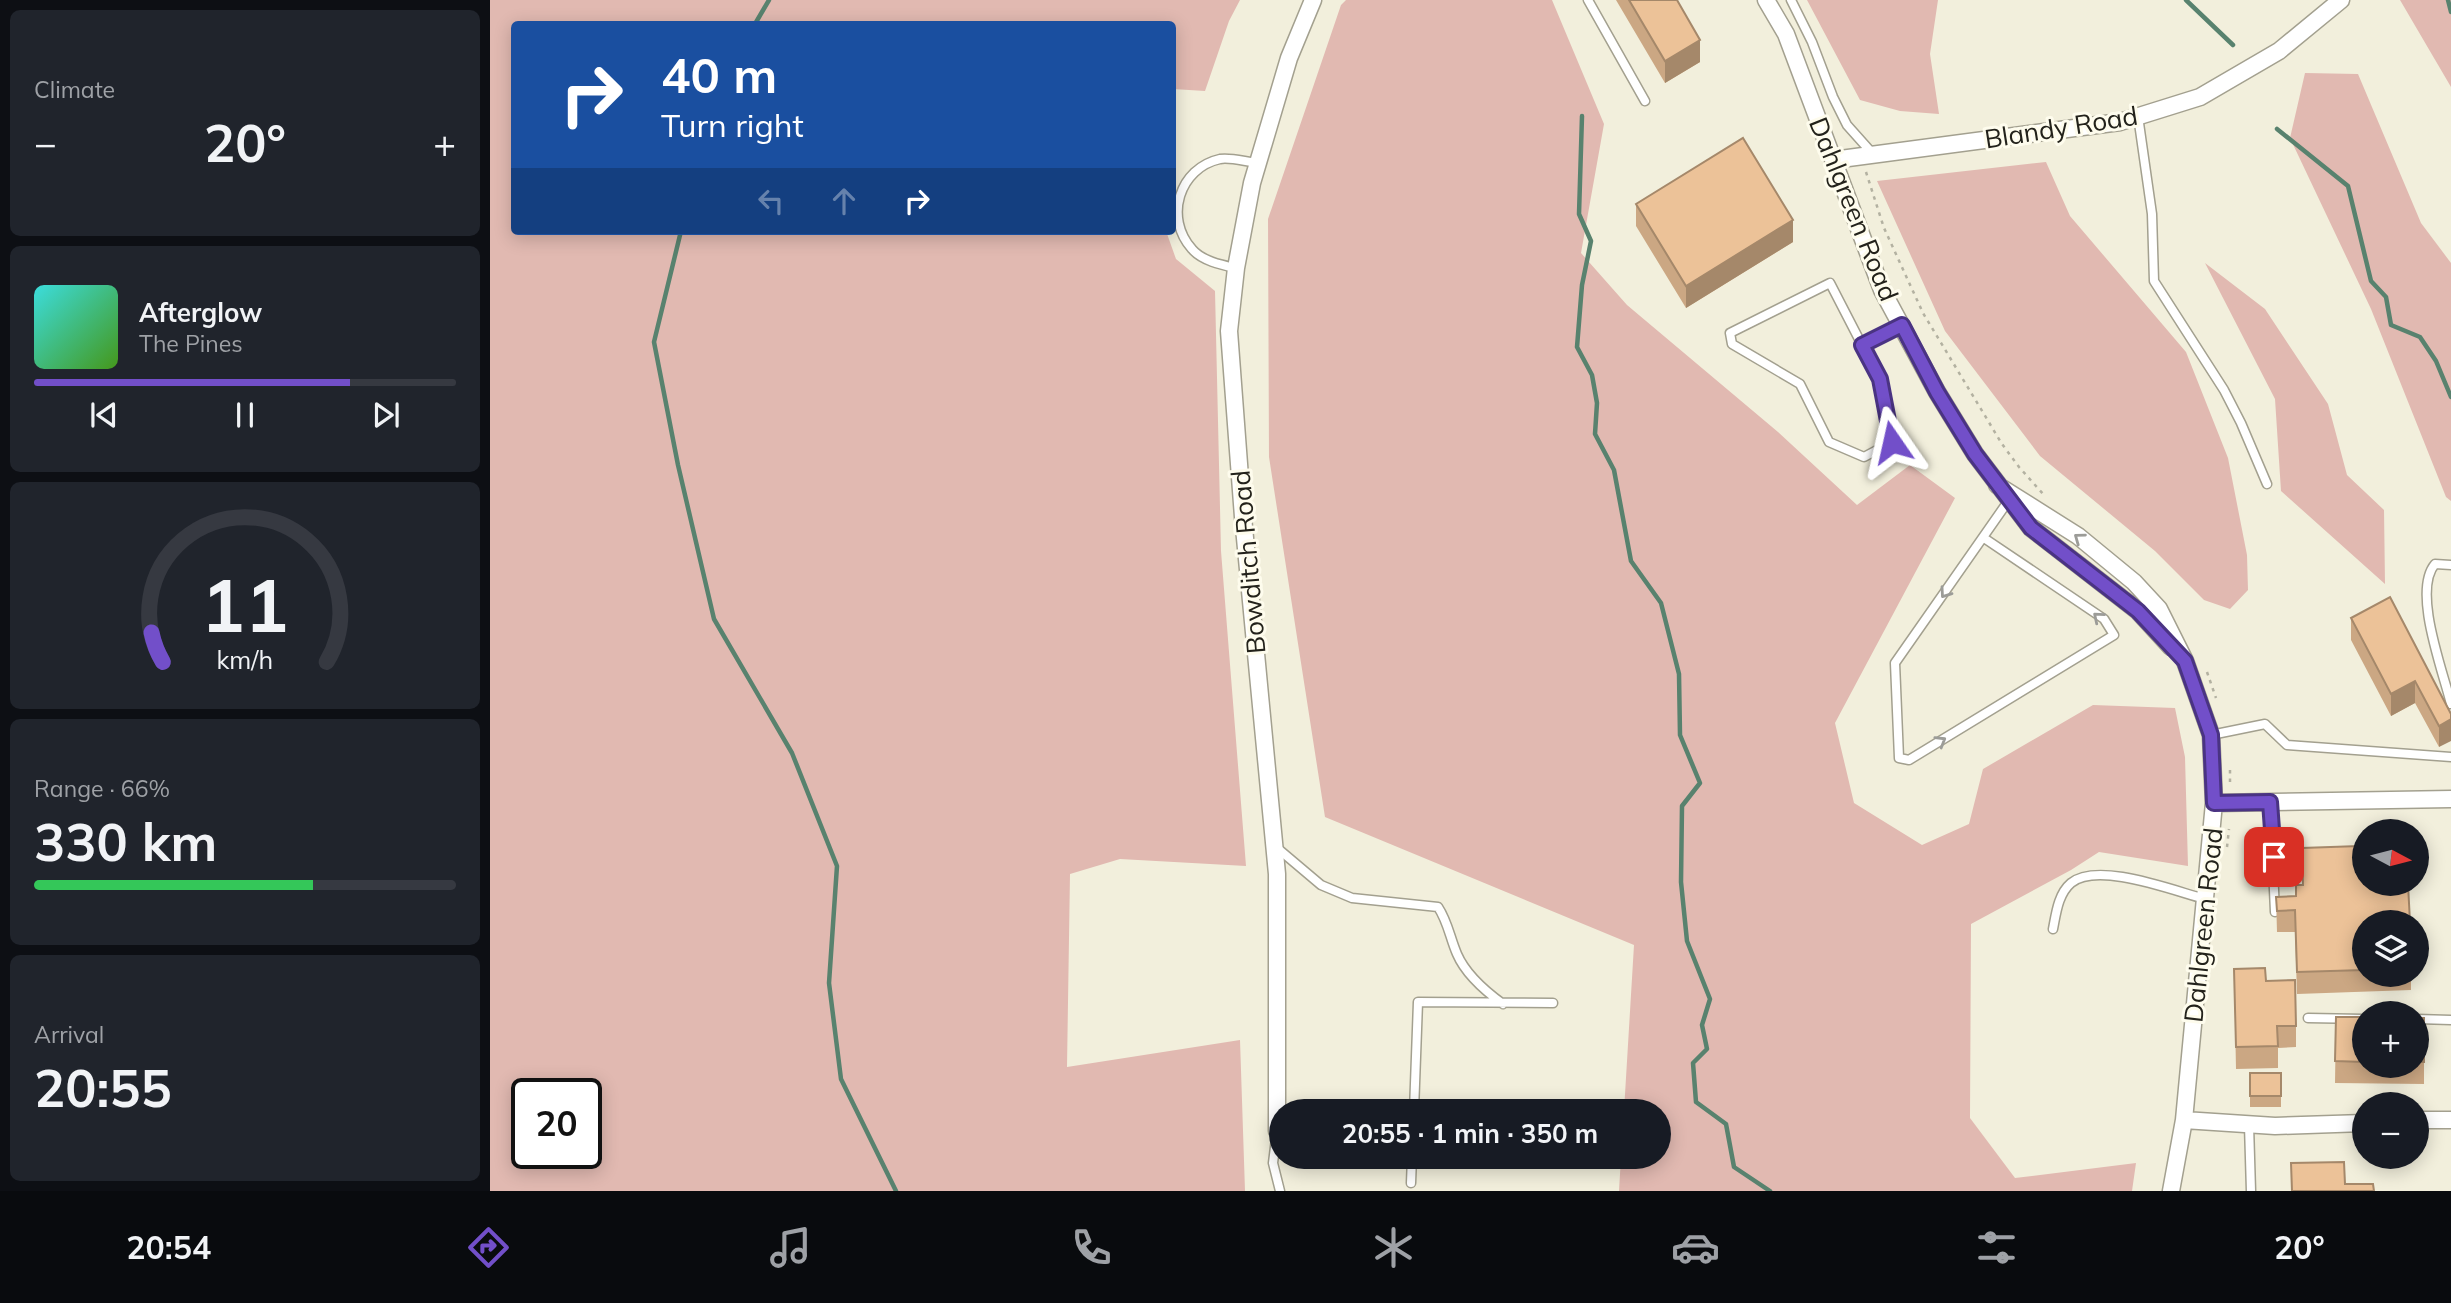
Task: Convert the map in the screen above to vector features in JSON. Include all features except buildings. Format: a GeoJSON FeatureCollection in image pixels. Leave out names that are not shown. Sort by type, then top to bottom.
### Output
{"type":"FeatureCollection","features":[{"type":"Feature","properties":{"kind":"street","name":"Bowditch Road"},"geometry":{"type":"LineString","coordinates":[[1279,1099],[1277,874],[1243,517],[1229,331],[1237,268],[1258,163],[1289,58],[1313,0]]}},
{"type":"Feature","properties":{"kind":"street","name":"Dahlgreen Road"},"geometry":{"type":"LineString","coordinates":[[1766,0],[1786,34],[1882,290],[1937,392],[1997,485],[2031,528],[2138,611],[2185,661]]}},
{"type":"Feature","properties":{"kind":"street","name":"Blandy Road"},"geometry":{"type":"LineString","coordinates":[[1833,160],[2120,122],[2200,97],[2279,51],[2341,0]]}},
{"type":"Feature","properties":{"kind":"street","name":"Dahlgreen Road"},"geometry":{"type":"LineString","coordinates":[[1997,485],[2078,536],[2134,582],[2159,609],[2185,661],[2211,735],[2214,803],[2183,1120],[2171,1191]]}},
{"type":"Feature","properties":{"kind":"street"},"geometry":{"type":"LineString","coordinates":[[2214,803],[2451,799]]}},
{"type":"Feature","properties":{"kind":"street"},"geometry":{"type":"LineString","coordinates":[[2183,1120],[2275,1126],[2352,1123]]}},
{"type":"Feature","properties":{"kind":"street"},"geometry":{"type":"LineString","coordinates":[[2429,1120],[2451,1120]]}},
{"type":"Feature","properties":{"kind":"lane"},"geometry":{"type":"LineString","coordinates":[[1588,0],[1645,101]]}},
{"type":"Feature","properties":{"kind":"lane"},"geometry":{"type":"LineString","coordinates":[[1791,0],[1812,41],[1833,97],[1847,125],[1872,153]]}},
{"type":"Feature","properties":{"kind":"lane"},"geometry":{"type":"LineString","coordinates":[[2138,116],[2152,214],[2154,281],[2224,390],[2267,484]]}},
{"type":"Feature","properties":{"kind":"lane"},"geometry":{"type":"LineString","coordinates":[[1237,268],[1216,263],[1193,251],[1180,230],[1178,205],[1184,183],[1200,166],[1223,159],[1258,163]]}},
{"type":"Feature","properties":{"kind":"lane"},"geometry":{"type":"LineString","coordinates":[[1830,283],[1862,345],[1880,379],[1892,442],[1864,457],[1829,442],[1800,384],[1732,344],[1730,333],[1830,283]]}},
{"type":"Feature","properties":{"kind":"lane"},"geometry":{"type":"LineString","coordinates":[[1862,345],[1902,325]]}},
{"type":"Feature","properties":{"kind":"lane"},"geometry":{"type":"LineString","coordinates":[[1984,538],[2104,619],[2114,635],[1909,760],[1899,758],[1895,663],[2009,500]]}},
{"type":"Feature","properties":{"kind":"lane"},"geometry":{"type":"LineString","coordinates":[[2451,565],[2435,564],[2429,570],[2425,588],[2428,618],[2451,704]]}},
{"type":"Feature","properties":{"kind":"lane"},"geometry":{"type":"LineString","coordinates":[[2211,735],[2265,724],[2287,745],[2451,757]]}},
{"type":"Feature","properties":{"kind":"lane"},"geometry":{"type":"LineString","coordinates":[[2270,802],[2275,912]]}},
{"type":"Feature","properties":{"kind":"lane"},"geometry":{"type":"LineString","coordinates":[[1274,845],[1321,884],[1352,898],[1438,907],[1447,920],[1458,956],[1481,988],[1503,1004]]}},
{"type":"Feature","properties":{"kind":"lane"},"geometry":{"type":"LineString","coordinates":[[2053,929],[2059,900],[2071,883],[2092,874],[2123,877],[2205,899]]}},
{"type":"Feature","properties":{"kind":"lane"},"geometry":{"type":"LineString","coordinates":[[1414,1099],[1418,1002],[1553,1003]]}},
{"type":"Feature","properties":{"kind":"lane"},"geometry":{"type":"LineString","coordinates":[[2308,1018],[2352,1019]]}},
{"type":"Feature","properties":{"kind":"lane"},"geometry":{"type":"LineString","coordinates":[[2429,1019],[2451,1020]]}},
{"type":"Feature","properties":{"kind":"lane"},"geometry":{"type":"LineString","coordinates":[[2249,1125],[2251,1191]]}},
{"type":"Feature","properties":{"kind":"lane"},"geometry":{"type":"LineString","coordinates":[[1274,1169],[1280,1191]]}},
{"type":"Feature","properties":{"kind":"lane"},"geometry":{"type":"LineString","coordinates":[[1411,1183],[1412,1169]]}},
{"type":"Feature","properties":{"kind":"shaded area"},"geometry":{"type":"Polygon","coordinates":[[[490,0],[1240,0],[1229,21],[1205,91],[1176,89],[1176,21],[511,21],[511,235],[1167,235],[1176,259],[1215,291],[1221,551],[1246,866],[1120,859],[1070,874],[1067,1067],[1240,1040],[1245,1191],[490,1191],[490,0]]]}},
{"type":"Feature","properties":{"kind":"shaded area"},"geometry":{"type":"Polygon","coordinates":[[[1346,0],[1552,0],[1604,124],[1581,253],[1627,305],[1778,432],[1857,505],[1910,465],[1955,498],[1835,723],[1854,803],[1922,845],[1969,824],[1983,769],[2093,705],[2175,708],[2185,757],[2188,866],[2099,852],[1971,924],[1970,1118],[2015,1178],[2136,1163],[2132,1191],[1619,1191],[1620,1169],[1671,1169],[1671,1099],[1625,1099],[1634,945],[1325,817],[1269,457],[1268,219],[1341,5],[1346,0]]]}},
{"type":"Feature","properties":{"kind":"shaded area"},"geometry":{"type":"Polygon","coordinates":[[[1807,0],[1938,0],[1930,54],[1939,114],[1900,111],[1860,100],[1807,0]]]}},
{"type":"Feature","properties":{"kind":"shaded area"},"geometry":{"type":"Polygon","coordinates":[[[2400,0],[2451,0],[2451,87],[2400,0]]]}},
{"type":"Feature","properties":{"kind":"shaded area"},"geometry":{"type":"Polygon","coordinates":[[[2305,73],[2358,74],[2421,223],[2451,263],[2451,501],[2446,497],[2371,309],[2290,138],[2305,73]]]}},
{"type":"Feature","properties":{"kind":"shaded area"},"geometry":{"type":"Polygon","coordinates":[[[2046,162],[2070,216],[2186,352],[2228,458],[2247,555],[2248,590],[2230,609],[2204,600],[2155,551],[2040,456],[1945,331],[1877,181],[2046,162]]]}},
{"type":"Feature","properties":{"kind":"shaded area"},"geometry":{"type":"Polygon","coordinates":[[[2205,263],[2265,309],[2328,404],[2347,475],[2384,510],[2385,584],[2281,491],[2275,399],[2205,263]]]}},
{"type":"Feature","properties":{"kind":"waterway"},"geometry":{"type":"LineString","coordinates":[[757,21],[769,0]]}},
{"type":"Feature","properties":{"kind":"waterway"},"geometry":{"type":"LineString","coordinates":[[2186,0],[2233,45]]}},
{"type":"Feature","properties":{"kind":"waterway"},"geometry":{"type":"LineString","coordinates":[[2448,0],[2451,12]]}},
{"type":"Feature","properties":{"kind":"waterway"},"geometry":{"type":"LineString","coordinates":[[1582,116],[1579,214],[1591,241],[1582,285],[1577,347],[1592,375],[1597,403],[1595,434],[1614,470],[1631,561],[1661,603],[1679,674],[1680,735],[1700,783],[1682,806],[1681,882],[1687,941],[1710,999],[1702,1025],[1707,1049],[1693,1063],[1696,1102],[1726,1124],[1734,1167],[1770,1191]]}},
{"type":"Feature","properties":{"kind":"waterway"},"geometry":{"type":"LineString","coordinates":[[2277,129],[2348,186],[2371,281],[2386,297],[2391,325],[2420,337],[2436,361],[2451,397]]}},
{"type":"Feature","properties":{"kind":"waterway"},"geometry":{"type":"LineString","coordinates":[[680,235],[654,342],[678,465],[714,619],[792,753],[837,866],[829,983],[841,1079],[896,1191]]}},
{"type":"Feature","properties":{"kind":"route"},"geometry":{"type":"LineString","coordinates":[[1892,442],[1880,379],[1862,345],[1902,325],[1937,392],[1975,454],[2031,528],[2138,611],[2185,661],[2211,735],[2214,803],[2270,802],[2274,857]]}}]}
